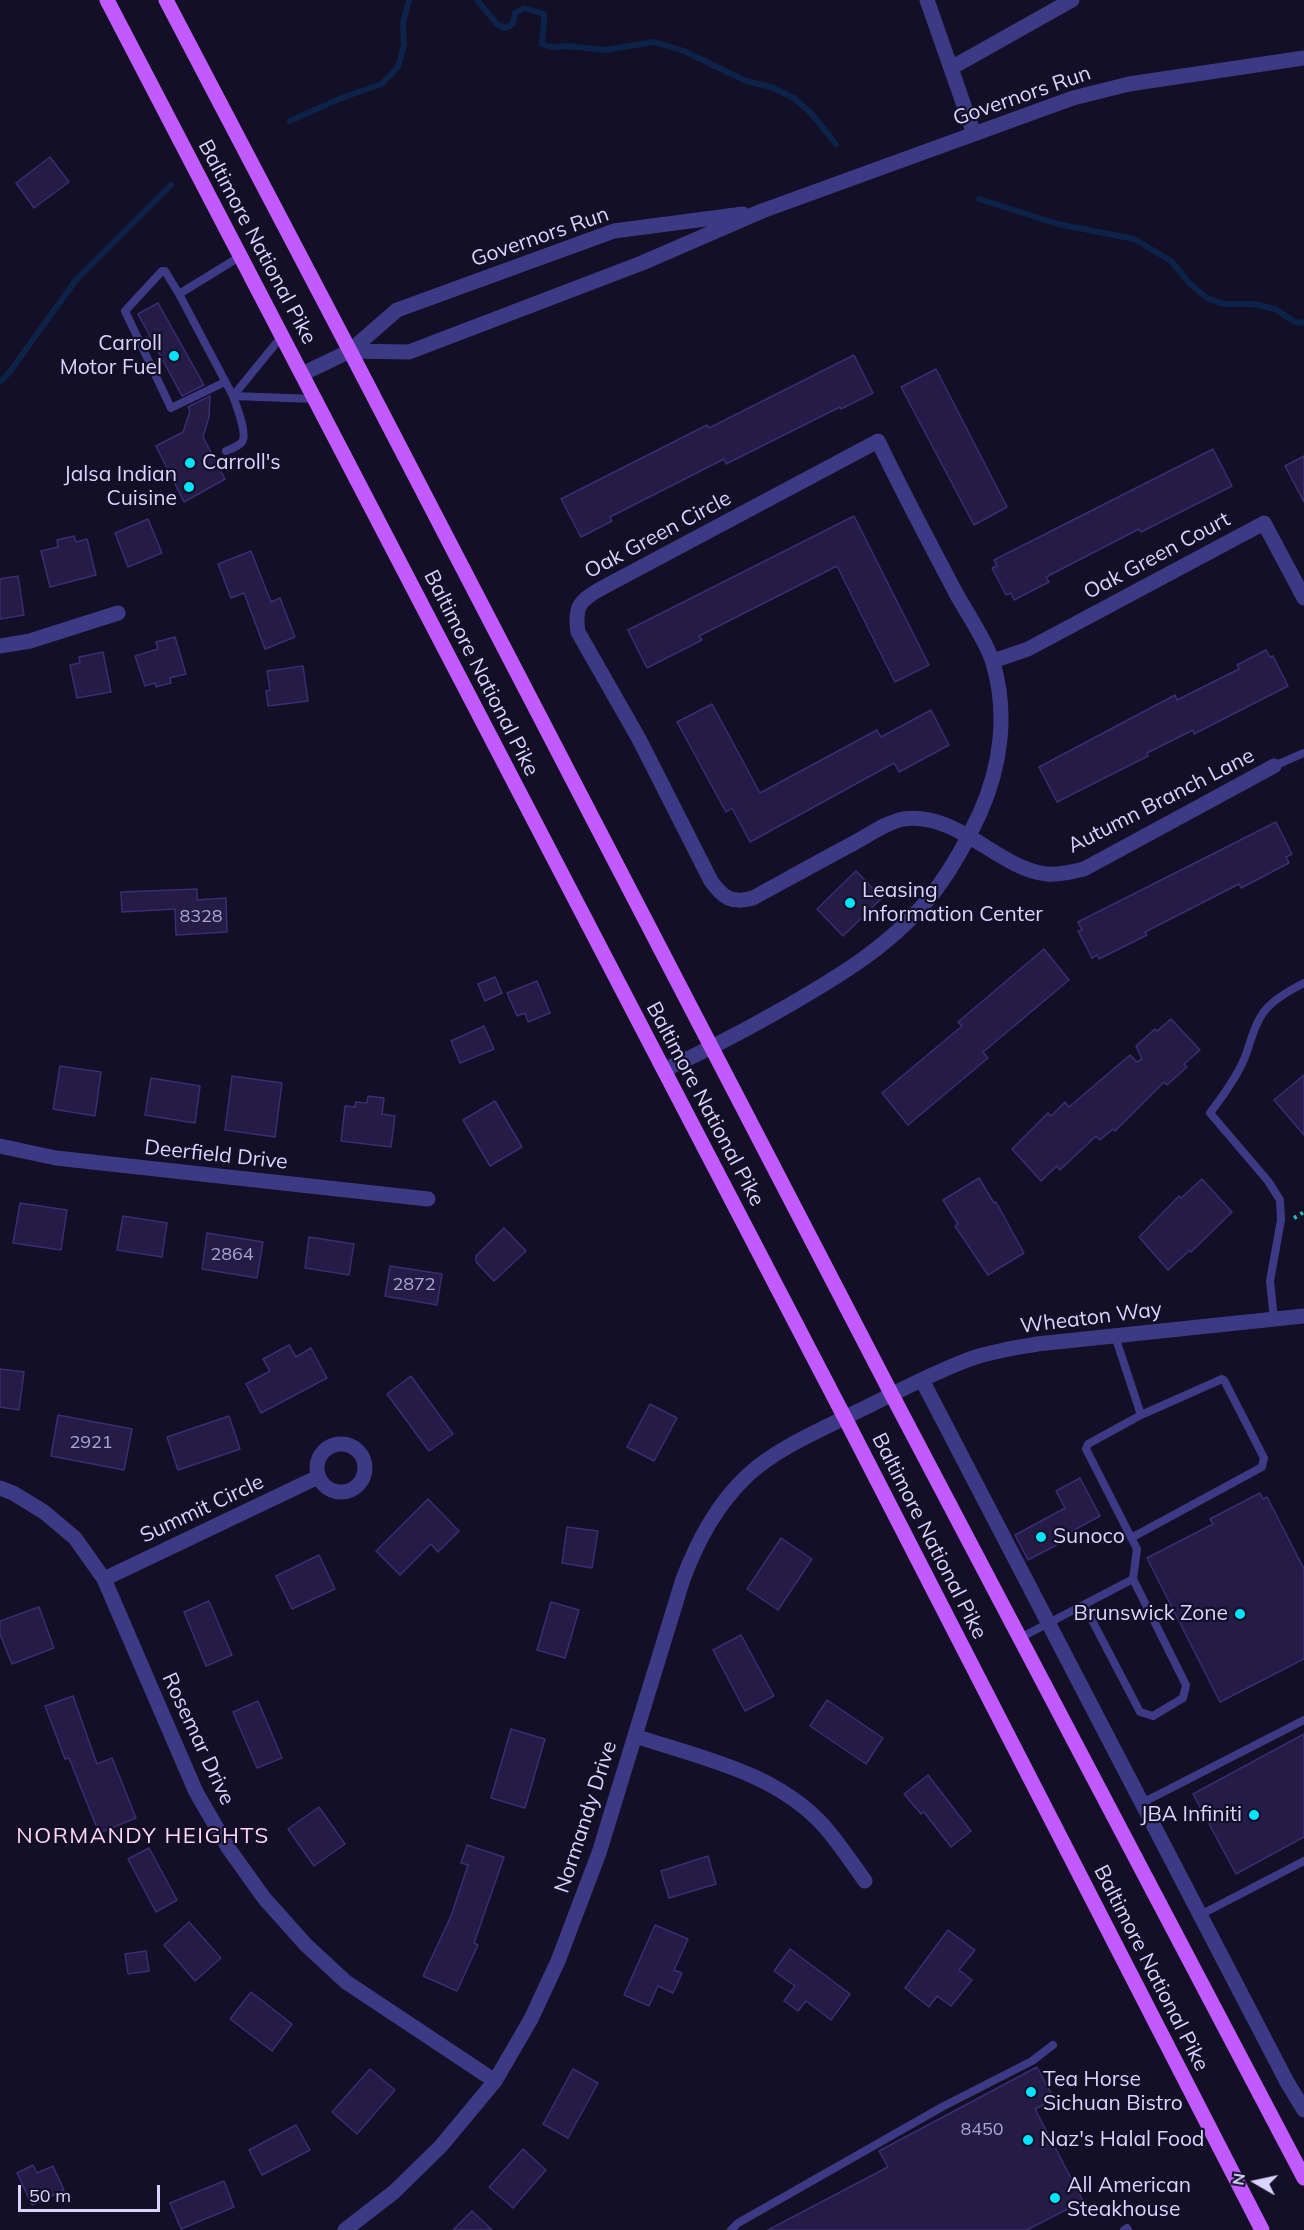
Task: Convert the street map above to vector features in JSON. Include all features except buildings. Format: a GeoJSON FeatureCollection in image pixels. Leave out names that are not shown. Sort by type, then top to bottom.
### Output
{"type":"FeatureCollection","features":[{"type":"Feature","properties":{"kind":"main road","name":"Baltimore National Pike"},"geometry":{"type":"LineString","coordinates":[[107,0],[845,1418],[1262,2230]]}},
{"type":"Feature","properties":{"kind":"main road","name":"Baltimore National Pike"},"geometry":{"type":"LineString","coordinates":[[166,0],[892,1395],[1304,2178]]}},
{"type":"Feature","properties":{"kind":"street"},"geometry":{"type":"LineString","coordinates":[[927,0],[974,134]]}},
{"type":"Feature","properties":{"kind":"street"},"geometry":{"type":"LineString","coordinates":[[951,68],[1072,0]]}},
{"type":"Feature","properties":{"kind":"street","name":"Governors Run"},"geometry":{"type":"LineString","coordinates":[[350,351],[410,352],[642,263],[762,211],[1073,98],[1129,84],[1304,58]]}},
{"type":"Feature","properties":{"kind":"street","name":"Governors Run"},"geometry":{"type":"LineString","coordinates":[[302,374],[350,351],[397,310],[614,231],[762,211]]}},
{"type":"Feature","properties":{"kind":"street","name":"Oak Green Circle"},"geometry":{"type":"LineString","coordinates":[[664,1070],[712,1048],[811,993],[849,969],[881,945],[912,917],[938,888],[969,836],[986,799],[997,761],[1002,719],[993,661],[878,441],[583,598],[576,619],[578,632],[639,739],[719,893],[729,899],[743,901],[753,898],[877,830],[902,819],[932,821],[969,836]]}},
{"type":"Feature","properties":{"kind":"street","name":"Oak Green Court"},"geometry":{"type":"LineString","coordinates":[[993,661],[1028,649],[1264,523],[1304,598]]}},
{"type":"Feature","properties":{"kind":"street"},"geometry":{"type":"LineString","coordinates":[[0,646],[30,641],[118,613]]}},
{"type":"Feature","properties":{"kind":"street","name":"Autumn Branch Lane"},"geometry":{"type":"LineString","coordinates":[[969,836],[1030,870],[1048,874],[1068,873],[1084,869],[1274,766]]}},
{"type":"Feature","properties":{"kind":"street","name":"Deerfield Drive"},"geometry":{"type":"LineString","coordinates":[[0,1146],[56,1158],[428,1199]]}},
{"type":"Feature","properties":{"kind":"street","name":"Wheaton Way"},"geometry":{"type":"LineString","coordinates":[[892,1395],[970,1359],[1000,1350],[1304,1316]]}},
{"type":"Feature","properties":{"kind":"street"},"geometry":{"type":"LineString","coordinates":[[922,1380],[1287,2082],[1304,2110]]}},
{"type":"Feature","properties":{"kind":"street","name":"Normandy Drive"},"geometry":{"type":"LineString","coordinates":[[345,2230],[394,2192],[441,2146],[495,2081],[531,2019],[558,1961],[598,1853],[683,1579],[696,1547],[711,1520],[749,1474],[776,1455],[892,1395]]}},
{"type":"Feature","properties":{"kind":"street","name":"Summit Circle"},"geometry":{"type":"LineString","coordinates":[[104,1578],[318,1477]]}},
{"type":"Feature","properties":{"kind":"street","name":"Rosemar Drive"},"geometry":{"type":"LineString","coordinates":[[0,1488],[13,1493],[44,1512],[75,1538],[104,1578],[196,1792],[229,1849],[264,1898],[306,1945],[346,1982],[495,2081]]}},
{"type":"Feature","properties":{"kind":"street"},"geometry":{"type":"LineString","coordinates":[[635,1736],[746,1772],[775,1786],[824,1826],[865,1881]]}},
{"type":"Feature","properties":{"kind":"lane"},"geometry":{"type":"LineString","coordinates":[[179,294],[241,256]]}},
{"type":"Feature","properties":{"kind":"lane"},"geometry":{"type":"LineString","coordinates":[[225,382],[171,408],[125,310],[162,271],[165,271],[179,294],[233,396],[244,438],[242,443],[226,452]]}},
{"type":"Feature","properties":{"kind":"lane"},"geometry":{"type":"LineString","coordinates":[[233,396],[282,336]]}},
{"type":"Feature","properties":{"kind":"lane"},"geometry":{"type":"LineString","coordinates":[[233,396],[315,399]]}},
{"type":"Feature","properties":{"kind":"lane"},"geometry":{"type":"LineString","coordinates":[[1274,766],[1304,753]]}},
{"type":"Feature","properties":{"kind":"lane"},"geometry":{"type":"LineString","coordinates":[[1274,1319],[1270,1281],[1281,1220],[1280,1200],[1268,1181],[1210,1113],[1226,1092],[1245,1058],[1252,1033],[1263,1012],[1290,990],[1304,983]]}},
{"type":"Feature","properties":{"kind":"lane"},"geometry":{"type":"LineString","coordinates":[[1115,1336],[1141,1415]]}},
{"type":"Feature","properties":{"kind":"lane"},"geometry":{"type":"LineString","coordinates":[[1084,1605],[1140,1712],[1153,1716],[1183,1698],[1186,1685],[1132,1579],[1137,1549],[1131,1538],[1086,1449],[1088,1444],[1141,1415],[1224,1380],[1245,1418],[1264,1458],[1264,1464],[1131,1538]]}},
{"type":"Feature","properties":{"kind":"lane"},"geometry":{"type":"LineString","coordinates":[[1020,1638],[1132,1579]]}},
{"type":"Feature","properties":{"kind":"lane"},"geometry":{"type":"LineString","coordinates":[[1142,1803],[1304,1720]]}},
{"type":"Feature","properties":{"kind":"lane"},"geometry":{"type":"LineString","coordinates":[[1200,1915],[1304,1861]]}},
{"type":"Feature","properties":{"kind":"lane"},"geometry":{"type":"LineString","coordinates":[[731,2230],[738,2223],[896,2133],[1032,2061],[1053,2045]]}},
{"type":"Feature","properties":{"kind":"path"},"geometry":{"type":"LineString","coordinates":[[1297,1218],[1304,1212]]}},
{"type":"Feature","properties":{"kind":"waterway"},"geometry":{"type":"LineString","coordinates":[[290,121],[344,97],[382,84],[398,67],[404,45],[403,23],[409,0]]}},
{"type":"Feature","properties":{"kind":"waterway"},"geometry":{"type":"LineString","coordinates":[[477,0],[497,24],[505,28],[513,24],[515,13],[524,8],[544,14],[542,44],[551,47],[567,46],[604,50],[654,42],[684,51],[746,81],[771,87],[794,98],[811,113],[836,144]]}},
{"type":"Feature","properties":{"kind":"waterway"},"geometry":{"type":"LineString","coordinates":[[0,382],[9,373],[76,280],[171,185]]}},
{"type":"Feature","properties":{"kind":"waterway"},"geometry":{"type":"LineString","coordinates":[[979,199],[1058,224],[1134,239],[1171,261],[1190,284],[1207,298],[1224,304],[1254,304],[1275,309],[1295,322],[1304,323]]}},
{"type":"Feature","properties":{"kind":"place","name":"Carroll Motor Fuel"},"geometry":{"type":"Point","coordinates":[174,356]}},
{"type":"Feature","properties":{"kind":"place","name":"Carroll's"},"geometry":{"type":"Point","coordinates":[190,463]}},
{"type":"Feature","properties":{"kind":"place","name":"Jalsa Indian Cuisine"},"geometry":{"type":"Point","coordinates":[189,487]}},
{"type":"Feature","properties":{"kind":"place","name":"Leasing Information Center"},"geometry":{"type":"Point","coordinates":[850,903]}},
{"type":"Feature","properties":{"kind":"place","name":"Sunoco"},"geometry":{"type":"Point","coordinates":[1041,1537]}},
{"type":"Feature","properties":{"kind":"place","name":"Brunswick Zone"},"geometry":{"type":"Point","coordinates":[1240,1614]}},
{"type":"Feature","properties":{"kind":"place","name":"JBA Infiniti"},"geometry":{"type":"Point","coordinates":[1254,1815]}},
{"type":"Feature","properties":{"kind":"place","name":"Tea Horse Sichuan Bistro"},"geometry":{"type":"Point","coordinates":[1031,2092]}},
{"type":"Feature","properties":{"kind":"place","name":"Naz's Halal Food"},"geometry":{"type":"Point","coordinates":[1028,2140]}},
{"type":"Feature","properties":{"kind":"place","name":"All American Steakhouse"},"geometry":{"type":"Point","coordinates":[1055,2198]}},
{"type":"Feature","properties":{"kind":"district","name":"NORMANDY HEIGHTS"},"geometry":{"type":"Point","coordinates":[143,1836]}}]}
